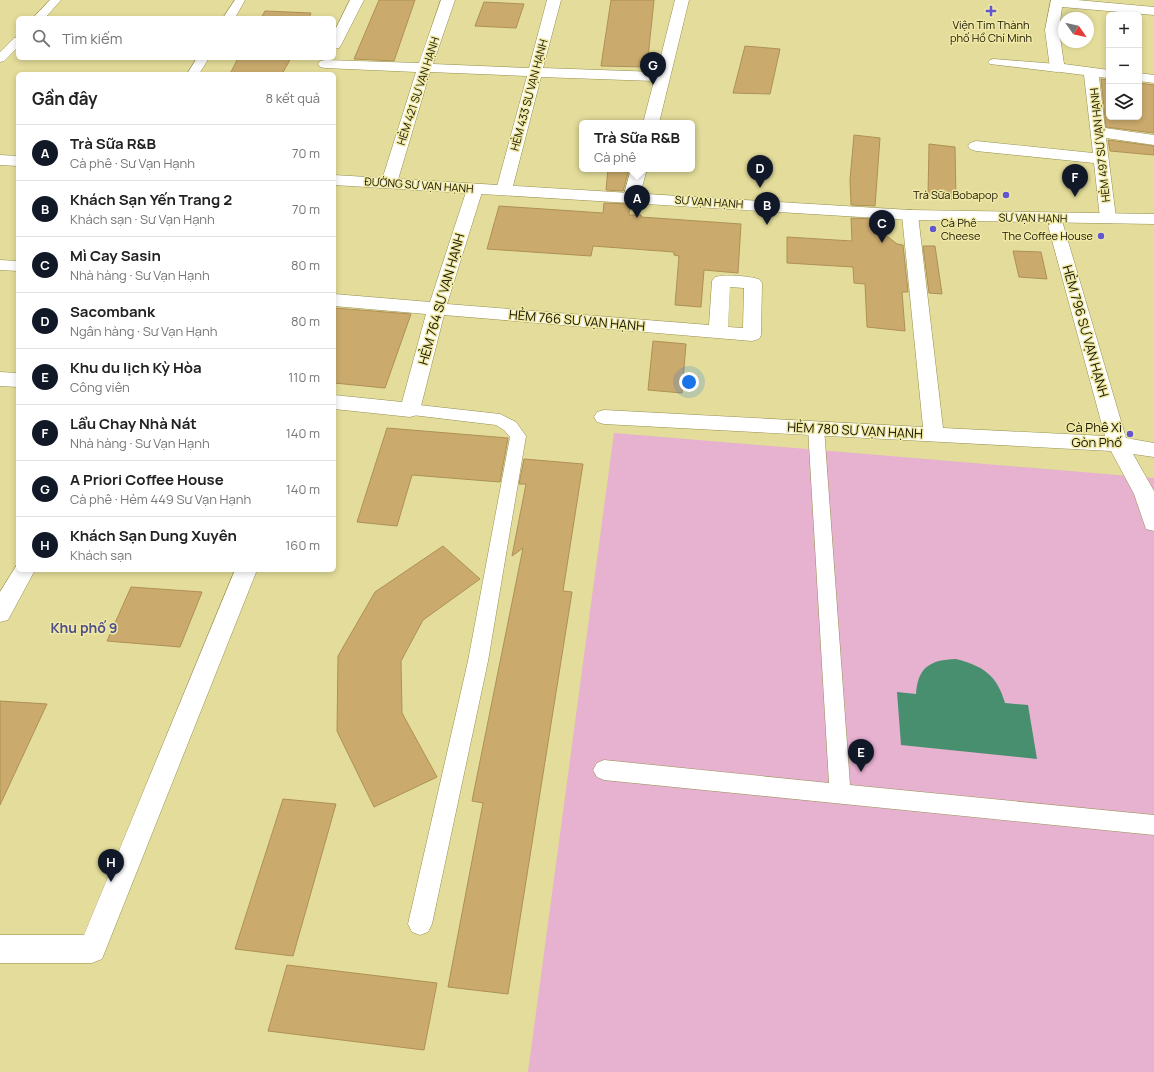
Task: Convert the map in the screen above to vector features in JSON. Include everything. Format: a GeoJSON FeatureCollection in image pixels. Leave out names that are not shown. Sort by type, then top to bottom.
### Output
{"type":"FeatureCollection","features":[{"type":"Feature","properties":{"kind":"street"},"geometry":{"type":"LineString","coordinates":[[336,41],[356,0]]}},
{"type":"Feature","properties":{"kind":"street","name":"HẺM 421 SƯ VẠN HẠNH"},"geometry":{"type":"LineString","coordinates":[[389,183],[424,68],[448,0]]}},
{"type":"Feature","properties":{"kind":"street","name":"HẺM 433 SƯ VẠN HẠNH"},"geometry":{"type":"LineString","coordinates":[[504,190],[554,0]]}},
{"type":"Feature","properties":{"kind":"street"},"geometry":{"type":"LineString","coordinates":[[652,120],[682,0]]}},
{"type":"Feature","properties":{"kind":"street"},"geometry":{"type":"LineString","coordinates":[[1057,68],[1052,30],[1056,2],[1154,11]]}},
{"type":"Feature","properties":{"kind":"street"},"geometry":{"type":"LineString","coordinates":[[324,65],[663,77]]}},
{"type":"Feature","properties":{"kind":"street","name":"HẺM 497 SƯ VẠN HẠNH"},"geometry":{"type":"LineString","coordinates":[[1057,68],[1106,74]]}},
{"type":"Feature","properties":{"kind":"street","name":"HẺM 497 SƯ VẠN HẠNH"},"geometry":{"type":"LineString","coordinates":[[1091,72],[1108,218]]}},
{"type":"Feature","properties":{"kind":"street"},"geometry":{"type":"LineString","coordinates":[[1142,77],[1154,79]]}},
{"type":"Feature","properties":{"kind":"street"},"geometry":{"type":"LineString","coordinates":[[1098,132],[1154,140]]}},
{"type":"Feature","properties":{"kind":"street"},"geometry":{"type":"LineString","coordinates":[[976,146],[1101,159]]}},
{"type":"Feature","properties":{"kind":"street"},"geometry":{"type":"LineString","coordinates":[[0,160],[16,161]]}},
{"type":"Feature","properties":{"kind":"street"},"geometry":{"type":"LineString","coordinates":[[631,198],[638,172]]}},
{"type":"Feature","properties":{"kind":"street","name":"ĐƯỜNG SƯ VẠN HẠNH"},"geometry":{"type":"LineString","coordinates":[[336,180],[504,190]]}},
{"type":"Feature","properties":{"kind":"street","name":"HẺM 764 SƯ VẠN HẠNH"},"geometry":{"type":"LineString","coordinates":[[410,410],[437,308],[475,189]]}},
{"type":"Feature","properties":{"kind":"street","name":"SƯ VẠN HẠNH"},"geometry":{"type":"LineString","coordinates":[[504,190],[910,215],[1154,219]]}},
{"type":"Feature","properties":{"kind":"street","name":"HẺM 780 SƯ VẠN HẠNH"},"geometry":{"type":"LineString","coordinates":[[604,417],[934,435],[910,215]]}},
{"type":"Feature","properties":{"kind":"street","name":"HẺM 796 SƯ VẠN HẠNH"},"geometry":{"type":"LineString","coordinates":[[1054,218],[1117,444],[1145,494],[1154,523]]}},
{"type":"Feature","properties":{"kind":"street"},"geometry":{"type":"LineString","coordinates":[[0,265],[16,266]]}},
{"type":"Feature","properties":{"kind":"street","name":"HẺM 766 SƯ VẠN HẠNH"},"geometry":{"type":"LineString","coordinates":[[336,300],[718,332]]}},
{"type":"Feature","properties":{"kind":"street"},"geometry":{"type":"LineString","coordinates":[[0,379],[16,380]]}},
{"type":"Feature","properties":{"kind":"street"},"geometry":{"type":"LineString","coordinates":[[336,402],[410,410]]}},
{"type":"Feature","properties":{"kind":"street"},"geometry":{"type":"LineString","coordinates":[[934,435],[1117,444],[1154,450]]}},
{"type":"Feature","properties":{"kind":"street"},"geometry":{"type":"LineString","coordinates":[[0,613],[23,572]]}},
{"type":"Feature","properties":{"kind":"street"},"geometry":{"type":"LineString","coordinates":[[0,949],[92,949],[245,572]]}},
{"type":"Feature","properties":{"kind":"lane"},"geometry":{"type":"LineString","coordinates":[[41,16],[56,0]]}},
{"type":"Feature","properties":{"kind":"lane"},"geometry":{"type":"LineString","coordinates":[[230,16],[240,0]]}},
{"type":"Feature","properties":{"kind":"lane"},"geometry":{"type":"LineString","coordinates":[[0,59],[16,42]]}},
{"type":"Feature","properties":{"kind":"lane"},"geometry":{"type":"LineString","coordinates":[[194,72],[202,60]]}},
{"type":"Feature","properties":{"kind":"lane"},"geometry":{"type":"LineString","coordinates":[[994,62],[1057,68]]}},
{"type":"Feature","properties":{"kind":"lane"},"geometry":{"type":"LineString","coordinates":[[410,410],[500,420],[510,426],[518,436],[478,661],[420,924]]}},
{"type":"Feature","properties":{"kind":"lane"},"geometry":{"type":"LineString","coordinates":[[816,428],[840,794]]}},
{"type":"Feature","properties":{"kind":"lane"},"geometry":{"type":"LineString","coordinates":[[604,770],[1154,825]]}},
{"type":"Feature","properties":{"kind":"shaded area"},"geometry":{"type":"Polygon","coordinates":[[[614,433],[1154,478],[1154,1072],[528,1072],[614,433]]]}},
{"type":"Feature","properties":{"kind":"shaded area"},"geometry":{"type":"Polygon","coordinates":[[[956,659],[974,665],[988,673],[998,685],[1005,703],[1028,705],[1037,759],[901,745],[897,692],[916,694],[919,677],[927,667],[932,663],[939,661],[956,659]]]}},
{"type":"Feature","properties":{"kind":"building"},"geometry":{"type":"Polygon","coordinates":[[[379,0],[415,0],[394,61],[354,59],[379,0]]]}},
{"type":"Feature","properties":{"kind":"building"},"geometry":{"type":"Polygon","coordinates":[[[611,0],[654,0],[647,67],[601,66],[611,0]]]}},
{"type":"Feature","properties":{"kind":"building"},"geometry":{"type":"Polygon","coordinates":[[[484,2],[524,4],[516,28],[475,26],[484,2]]]}},
{"type":"Feature","properties":{"kind":"building"},"geometry":{"type":"Polygon","coordinates":[[[265,11],[311,13],[310,16],[262,16],[265,11]]]}},
{"type":"Feature","properties":{"kind":"building"},"geometry":{"type":"Polygon","coordinates":[[[745,46],[780,49],[770,94],[733,93],[745,46]]]}},
{"type":"Feature","properties":{"kind":"building"},"geometry":{"type":"Polygon","coordinates":[[[237,60],[290,60],[283,72],[231,72],[237,60]]]}},
{"type":"Feature","properties":{"kind":"building"},"geometry":{"type":"Polygon","coordinates":[[[1101,79],[1106,80],[1106,120],[1142,120],[1142,83],[1154,85],[1154,133],[1106,127],[1101,79]]]}},
{"type":"Feature","properties":{"kind":"building"},"geometry":{"type":"Polygon","coordinates":[[[854,135],[880,138],[875,206],[851,205],[850,180],[854,135]]]}},
{"type":"Feature","properties":{"kind":"building"},"geometry":{"type":"Polygon","coordinates":[[[1108,140],[1154,146],[1154,155],[1110,151],[1108,140]]]}},
{"type":"Feature","properties":{"kind":"building"},"geometry":{"type":"Polygon","coordinates":[[[929,144],[955,147],[956,200],[928,196],[929,144]]]}},
{"type":"Feature","properties":{"kind":"building"},"geometry":{"type":"Polygon","coordinates":[[[608,172],[628,172],[623,191],[606,190],[608,172]]]}},
{"type":"Feature","properties":{"kind":"building"},"geometry":{"type":"Polygon","coordinates":[[[604,203],[630,204],[629,215],[641,215],[641,217],[741,224],[738,273],[704,270],[701,307],[675,305],[679,256],[674,255],[674,252],[593,246],[591,256],[487,249],[499,206],[603,213],[604,203]]]}},
{"type":"Feature","properties":{"kind":"building"},"geometry":{"type":"Polygon","coordinates":[[[851,218],[874,219],[874,226],[897,244],[903,245],[908,292],[902,292],[905,331],[867,327],[865,284],[854,283],[853,267],[787,263],[787,237],[852,241],[851,218]]]}},
{"type":"Feature","properties":{"kind":"building"},"geometry":{"type":"Polygon","coordinates":[[[923,246],[935,246],[942,294],[929,293],[923,246]]]}},
{"type":"Feature","properties":{"kind":"building"},"geometry":{"type":"Polygon","coordinates":[[[1013,251],[1041,252],[1047,279],[1019,277],[1013,251]]]}},
{"type":"Feature","properties":{"kind":"building"},"geometry":{"type":"Polygon","coordinates":[[[336,308],[411,314],[385,388],[336,383],[336,308]]]}},
{"type":"Feature","properties":{"kind":"building"},"geometry":{"type":"Polygon","coordinates":[[[653,341],[686,344],[682,393],[648,390],[653,341]]]}},
{"type":"Feature","properties":{"kind":"building"},"geometry":{"type":"Polygon","coordinates":[[[387,428],[508,438],[500,482],[412,475],[397,526],[357,522],[387,428]]]}},
{"type":"Feature","properties":{"kind":"building"},"geometry":{"type":"Polygon","coordinates":[[[524,459],[583,464],[563,591],[572,592],[508,994],[448,987],[483,803],[472,801],[523,548],[512,556],[526,484],[519,484],[524,459]]]}},
{"type":"Feature","properties":{"kind":"building"},"geometry":{"type":"Polygon","coordinates":[[[443,546],[480,579],[423,620],[401,661],[402,713],[437,777],[374,807],[337,731],[338,656],[375,592],[443,546]]]}},
{"type":"Feature","properties":{"kind":"building"},"geometry":{"type":"Polygon","coordinates":[[[131,587],[202,592],[180,647],[107,641],[131,587]]]}},
{"type":"Feature","properties":{"kind":"building"},"geometry":{"type":"Polygon","coordinates":[[[0,701],[47,704],[0,805],[0,701]]]}},
{"type":"Feature","properties":{"kind":"building"},"geometry":{"type":"Polygon","coordinates":[[[283,799],[336,804],[293,956],[235,949],[283,799]]]}},
{"type":"Feature","properties":{"kind":"building"},"geometry":{"type":"Polygon","coordinates":[[[287,965],[437,983],[424,1050],[268,1031],[287,965]]]}},
{"type":"Feature","properties":{"kind":"place","name":"Viện Tim Thành phố Hồ Chí Minh"},"geometry":{"type":"Point","coordinates":[991,11]}},
{"type":"Feature","properties":{"kind":"place","name":"A Priori Coffee House"},"geometry":{"type":"Point","coordinates":[653,85]}},
{"type":"Feature","properties":{"kind":"place","name":"Sacombank"},"geometry":{"type":"Point","coordinates":[760,188]}},
{"type":"Feature","properties":{"kind":"place","name":"Trà Sữa Bobapop"},"geometry":{"type":"Point","coordinates":[1006,195]}},
{"type":"Feature","properties":{"kind":"place","name":"Lẩu Chay Nhà Nát"},"geometry":{"type":"Point","coordinates":[1075,197]}},
{"type":"Feature","properties":{"kind":"place","name":"Trà Sữa R&B"},"geometry":{"type":"Point","coordinates":[637,218]}},
{"type":"Feature","properties":{"kind":"place","name":"Khách Sạn Yến Trang 2"},"geometry":{"type":"Point","coordinates":[767,225]}},
{"type":"Feature","properties":{"kind":"place","name":"Cà Phê Cheese"},"geometry":{"type":"Point","coordinates":[933,229]}},
{"type":"Feature","properties":{"kind":"place","name":"The Coffee House"},"geometry":{"type":"Point","coordinates":[1101,236]}},
{"type":"Feature","properties":{"kind":"place","name":"Mì Cay Sasin"},"geometry":{"type":"Point","coordinates":[882,243]}},
{"type":"Feature","properties":{"kind":"place","name":"Cà Phê Xì Gòn Phố"},"geometry":{"type":"Point","coordinates":[1130,434]}},
{"type":"Feature","properties":{"kind":"place","name":"Khu du lịch Kỳ Hòa"},"geometry":{"type":"Point","coordinates":[861,772]}},
{"type":"Feature","properties":{"kind":"place","name":"Khách Sạn Dung Xuyên"},"geometry":{"type":"Point","coordinates":[111,882]}},
{"type":"Feature","properties":{"kind":"district","name":"Khu phố 9"},"geometry":{"type":"Point","coordinates":[84,628]}}]}
